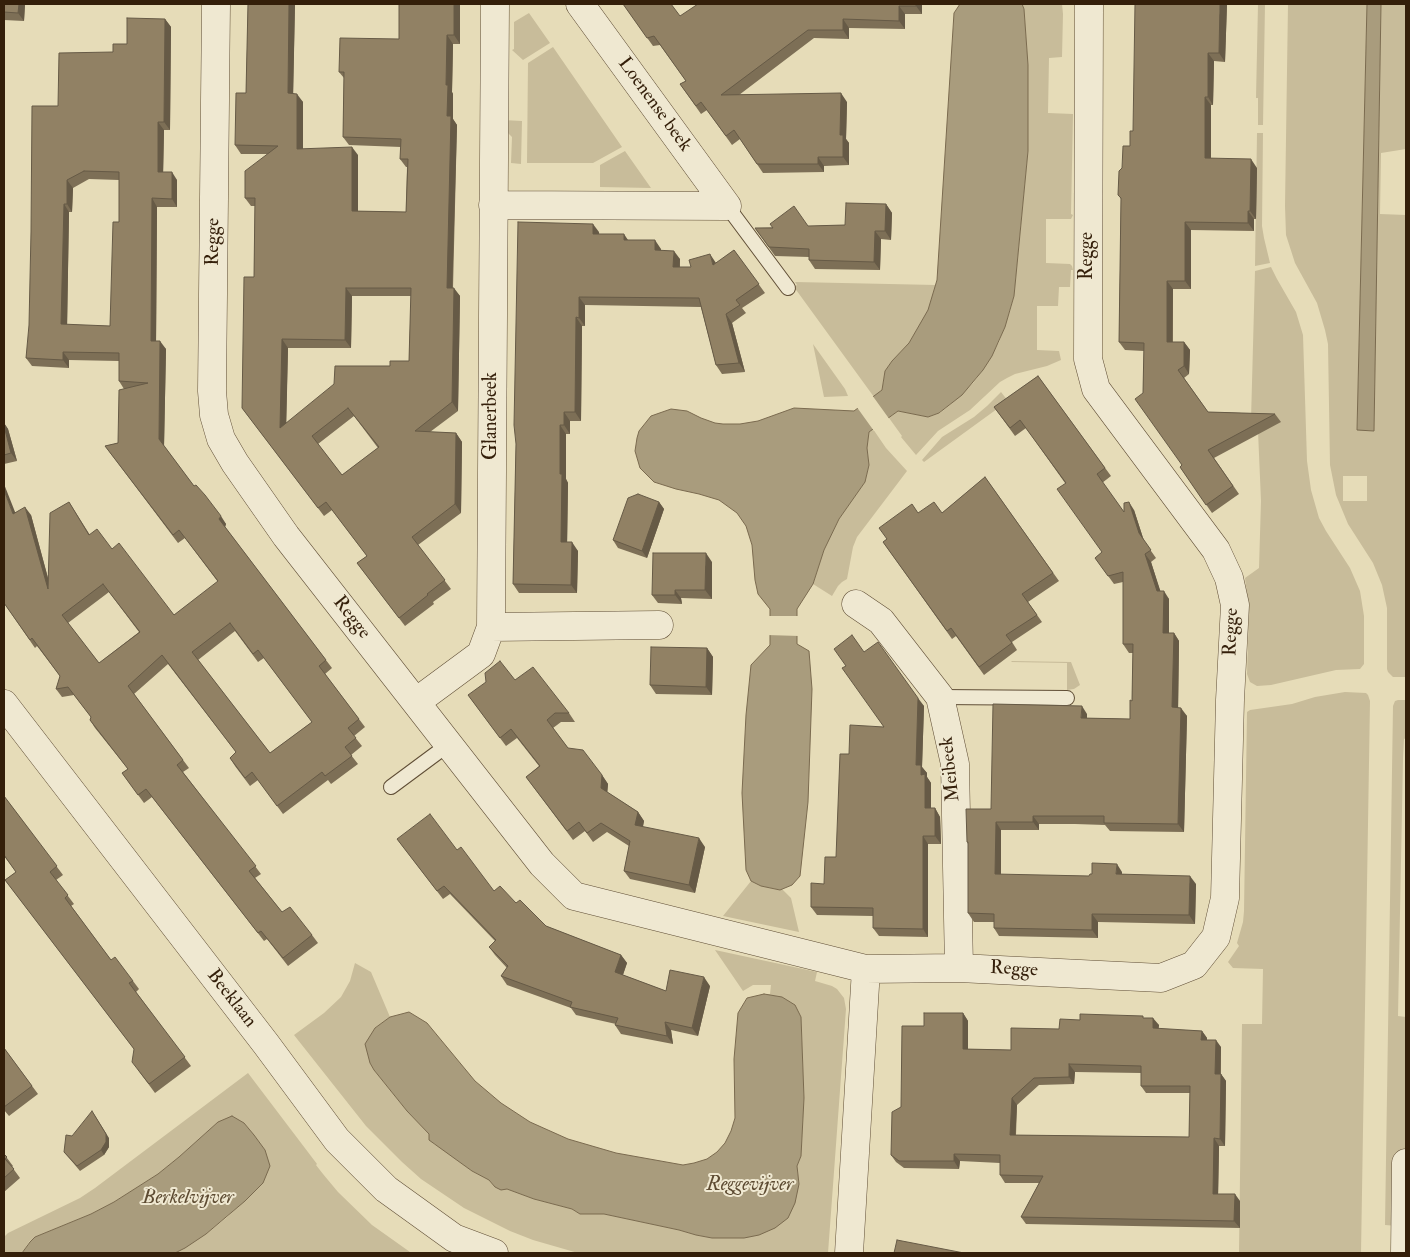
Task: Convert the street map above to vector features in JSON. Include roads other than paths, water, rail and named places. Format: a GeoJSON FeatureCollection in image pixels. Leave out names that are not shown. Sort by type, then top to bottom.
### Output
{"type":"FeatureCollection","features":[{"type":"Feature","properties":{"kind":"street","name":"Regge"},"geometry":{"type":"LineString","coordinates":[[216,4],[212,391],[217,429],[227,451],[286,536],[542,864],[574,896],[866,969],[959,968],[1161,978],[1194,965],[1216,937],[1225,898],[1230,700],[1235,604],[1229,578],[1216,550],[1096,389],[1088,359],[1089,4]]}},
{"type":"Feature","properties":{"kind":"street","name":"Glanerbeek"},"geometry":{"type":"LineString","coordinates":[[416,702],[481,654],[491,627],[494,4]]}},
{"type":"Feature","properties":{"kind":"street","name":"Loenense beek"},"geometry":{"type":"LineString","coordinates":[[580,4],[727,206]]}},
{"type":"Feature","properties":{"kind":"street"},"geometry":{"type":"LineString","coordinates":[[493,205],[727,206]]}},
{"type":"Feature","properties":{"kind":"street","name":"Meibeek"},"geometry":{"type":"LineString","coordinates":[[856,604],[881,621],[940,697],[955,764],[959,968]]}},
{"type":"Feature","properties":{"kind":"street"},"geometry":{"type":"LineString","coordinates":[[491,627],[659,625]]}},
{"type":"Feature","properties":{"kind":"street","name":"Beeklaan"},"geometry":{"type":"LineString","coordinates":[[4,704],[266,1044],[337,1140],[386,1189],[454,1238],[494,1253]]}},
{"type":"Feature","properties":{"kind":"street"},"geometry":{"type":"LineString","coordinates":[[849,1253],[866,969]]}},
{"type":"Feature","properties":{"kind":"street"},"geometry":{"type":"LineString","coordinates":[[1405,1253],[1406,1164]]}},
{"type":"Feature","properties":{"kind":"lane"},"geometry":{"type":"LineString","coordinates":[[727,206],[788,288]]}},
{"type":"Feature","properties":{"kind":"lane"},"geometry":{"type":"LineString","coordinates":[[940,697],[1067,698]]}},
{"type":"Feature","properties":{"kind":"lane"},"geometry":{"type":"LineString","coordinates":[[391,787],[449,744]]}},
{"type":"Feature","properties":{"kind":"water"},"geometry":{"type":"Polygon","coordinates":[[[960,4],[1022,4],[1024,9],[1028,65],[1028,151],[1014,296],[1005,327],[992,356],[962,395],[939,413],[928,417],[898,411],[869,432],[867,448],[869,465],[865,482],[839,519],[824,550],[813,584],[797,609],[797,644],[809,651],[812,689],[808,802],[800,876],[792,885],[780,890],[761,886],[751,881],[746,870],[742,793],[751,665],[770,645],[770,609],[758,594],[752,545],[746,526],[737,513],[719,500],[654,482],[640,468],[635,451],[637,438],[639,431],[651,416],[671,409],[687,411],[715,423],[740,424],[758,421],[794,408],[854,411],[882,390],[885,371],[909,343],[928,310],[937,280],[954,13],[960,4]]]}},
{"type":"Feature","properties":{"kind":"water"},"geometry":{"type":"Polygon","coordinates":[[[1367,4],[1381,4],[1374,431],[1357,430],[1367,4]]]}},
{"type":"Feature","properties":{"kind":"water","name":"Reggevijver"},"geometry":{"type":"Polygon","coordinates":[[[764,994],[782,997],[795,1005],[801,1017],[804,1098],[801,1156],[797,1166],[799,1184],[795,1203],[788,1218],[775,1228],[759,1235],[744,1238],[712,1238],[604,1214],[580,1214],[572,1209],[495,1187],[489,1180],[472,1171],[429,1140],[429,1134],[407,1111],[374,1070],[365,1044],[375,1028],[390,1017],[409,1012],[427,1023],[475,1081],[501,1103],[530,1122],[568,1139],[616,1153],[683,1165],[707,1159],[717,1152],[725,1143],[731,1131],[735,1118],[734,1059],[738,1013],[747,998],[764,994]]]}},
{"type":"Feature","properties":{"kind":"water","name":"Berkelvijver"},"geometry":{"type":"Polygon","coordinates":[[[232,1116],[244,1123],[254,1135],[265,1150],[270,1166],[263,1183],[245,1201],[206,1234],[185,1248],[175,1253],[22,1253],[35,1237],[91,1214],[158,1174],[218,1122],[232,1116]]]}}]}
